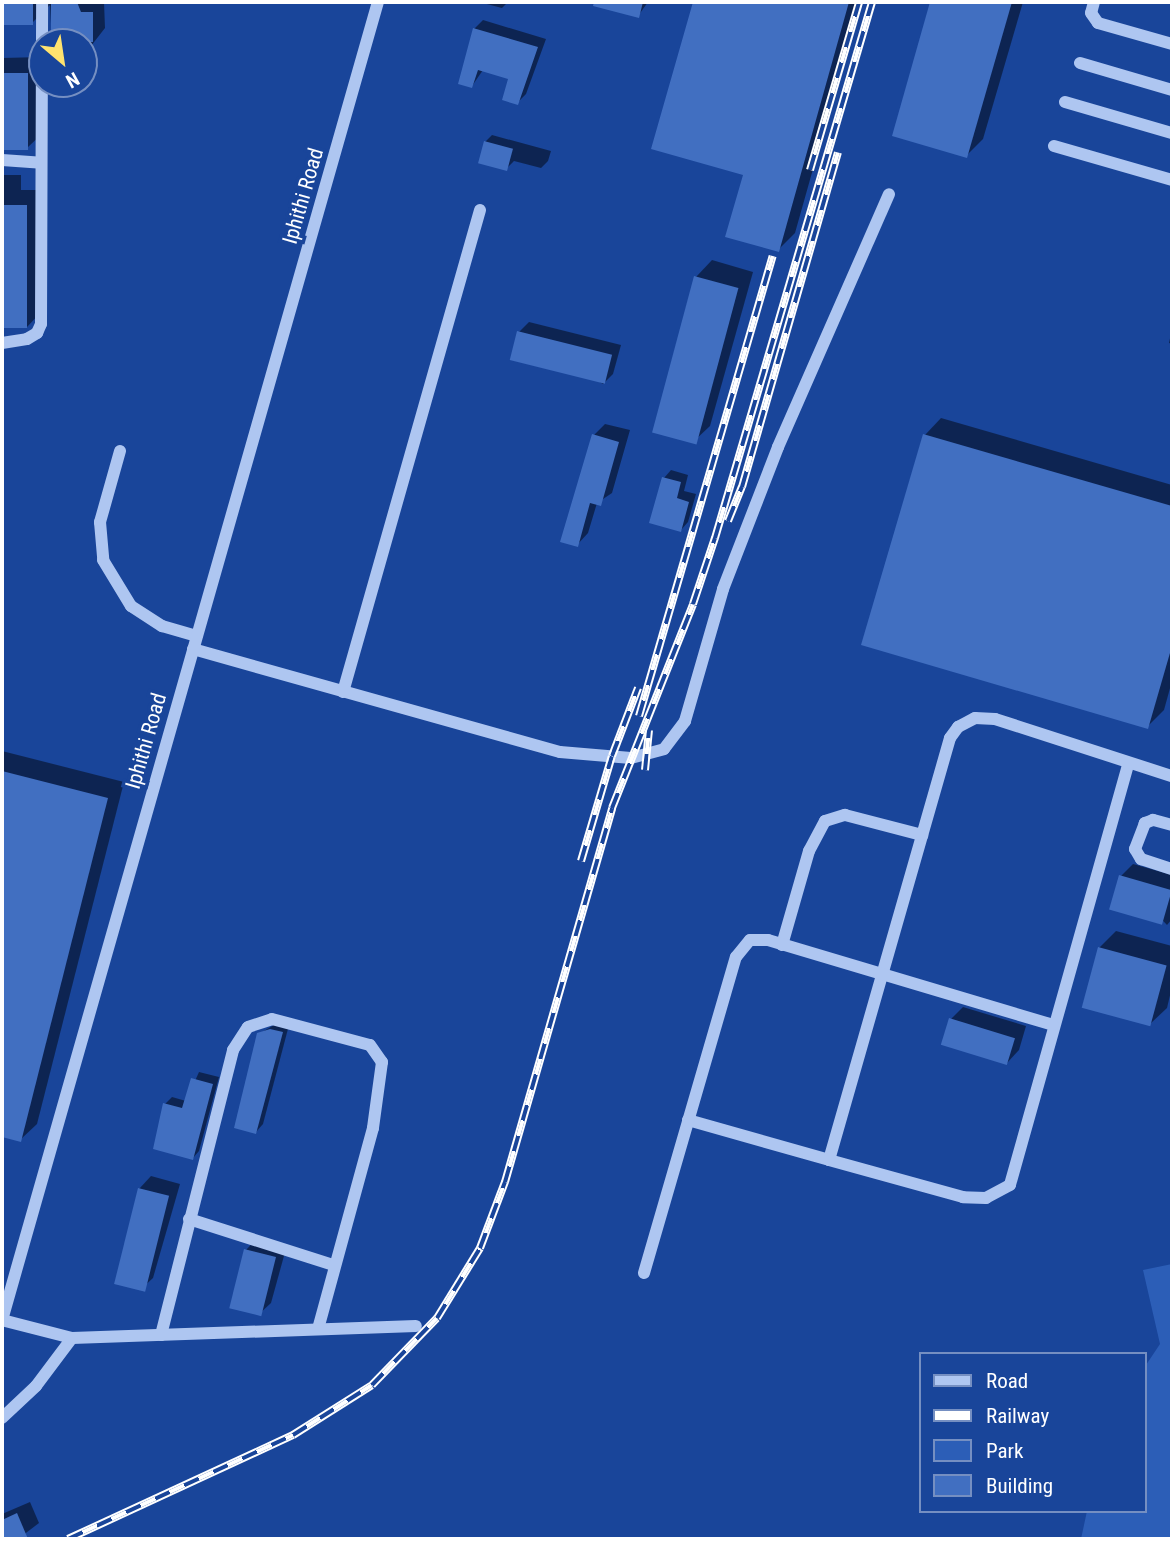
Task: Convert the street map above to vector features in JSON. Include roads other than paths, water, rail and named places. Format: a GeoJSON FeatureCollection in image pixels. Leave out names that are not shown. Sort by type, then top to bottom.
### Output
{"type":"FeatureCollection","features":[{"type":"Feature","properties":{"kind":"lane"},"geometry":{"type":"LineString","coordinates":[[2,343],[27,339],[37,334],[41,324],[42,2]]}},
{"type":"Feature","properties":{"kind":"lane","name":"Iphithi Road"},"geometry":{"type":"LineString","coordinates":[[378,2],[2,1320],[72,1338],[415,1326]]}},
{"type":"Feature","properties":{"kind":"lane"},"geometry":{"type":"LineString","coordinates":[[1094,2],[1091,13],[1098,23],[1172,44]]}},
{"type":"Feature","properties":{"kind":"lane"},"geometry":{"type":"LineString","coordinates":[[1080,63],[1172,90]]}},
{"type":"Feature","properties":{"kind":"lane"},"geometry":{"type":"LineString","coordinates":[[1065,102],[1172,133]]}},
{"type":"Feature","properties":{"kind":"lane"},"geometry":{"type":"LineString","coordinates":[[1054,146],[1172,180]]}},
{"type":"Feature","properties":{"kind":"lane"},"geometry":{"type":"LineString","coordinates":[[2,160],[41,163]]}},
{"type":"Feature","properties":{"kind":"lane"},"geometry":{"type":"LineString","coordinates":[[193,649],[561,752],[631,758],[652,756],[675,740],[692,699],[723,589],[778,447],[890,194]]}},
{"type":"Feature","properties":{"kind":"lane"},"geometry":{"type":"LineString","coordinates":[[344,692],[480,210]]}},
{"type":"Feature","properties":{"kind":"lane"},"geometry":{"type":"LineString","coordinates":[[120,451],[100,522],[103,560],[131,606],[162,626],[197,636]]}},
{"type":"Feature","properties":{"kind":"lane"},"geometry":{"type":"LineString","coordinates":[[829,1160],[950,738],[975,719],[995,719],[1128,765],[1172,776]]}},
{"type":"Feature","properties":{"kind":"lane"},"geometry":{"type":"LineString","coordinates":[[688,1120],[963,1197],[986,1198],[1004,1190],[1010,1185],[1052,1025],[1128,765]]}},
{"type":"Feature","properties":{"kind":"lane"},"geometry":{"type":"LineString","coordinates":[[782,945],[809,851],[825,821],[845,815],[922,835]]}},
{"type":"Feature","properties":{"kind":"lane"},"geometry":{"type":"LineString","coordinates":[[1172,825],[1153,820],[1145,823],[1135,852],[1141,859],[1172,869]]}},
{"type":"Feature","properties":{"kind":"lane"},"geometry":{"type":"LineString","coordinates":[[644,1273],[741,947],[761,939],[1052,1025]]}},
{"type":"Feature","properties":{"kind":"lane"},"geometry":{"type":"LineString","coordinates":[[161,1335],[233,1050],[248,1027],[263,1020],[284,1020],[370,1045],[382,1062],[382,1083],[318,1329]]}},
{"type":"Feature","properties":{"kind":"lane"},"geometry":{"type":"LineString","coordinates":[[189,1219],[333,1265]]}},
{"type":"Feature","properties":{"kind":"lane"},"geometry":{"type":"LineString","coordinates":[[2,1418],[36,1386],[72,1338]]}},
{"type":"Feature","properties":{"kind":"railway"},"geometry":{"type":"LineString","coordinates":[[810,170],[859,2]]}},
{"type":"Feature","properties":{"kind":"railway"},"geometry":{"type":"LineString","coordinates":[[68,1539],[293,1435],[372,1385],[437,1318],[480,1248],[505,1182],[612,808],[693,604],[715,538],[872,2]]}},
{"type":"Feature","properties":{"kind":"railway"},"geometry":{"type":"LineString","coordinates":[[728,521],[742,487],[838,152]]}},
{"type":"Feature","properties":{"kind":"railway"},"geometry":{"type":"LineString","coordinates":[[639,716],[773,256]]}},
{"type":"Feature","properties":{"kind":"railway"},"geometry":{"type":"LineString","coordinates":[[581,861],[612,756],[638,688]]}},
{"type":"Feature","properties":{"kind":"railway"},"geometry":{"type":"LineString","coordinates":[[645,770],[649,730]]}}]}
